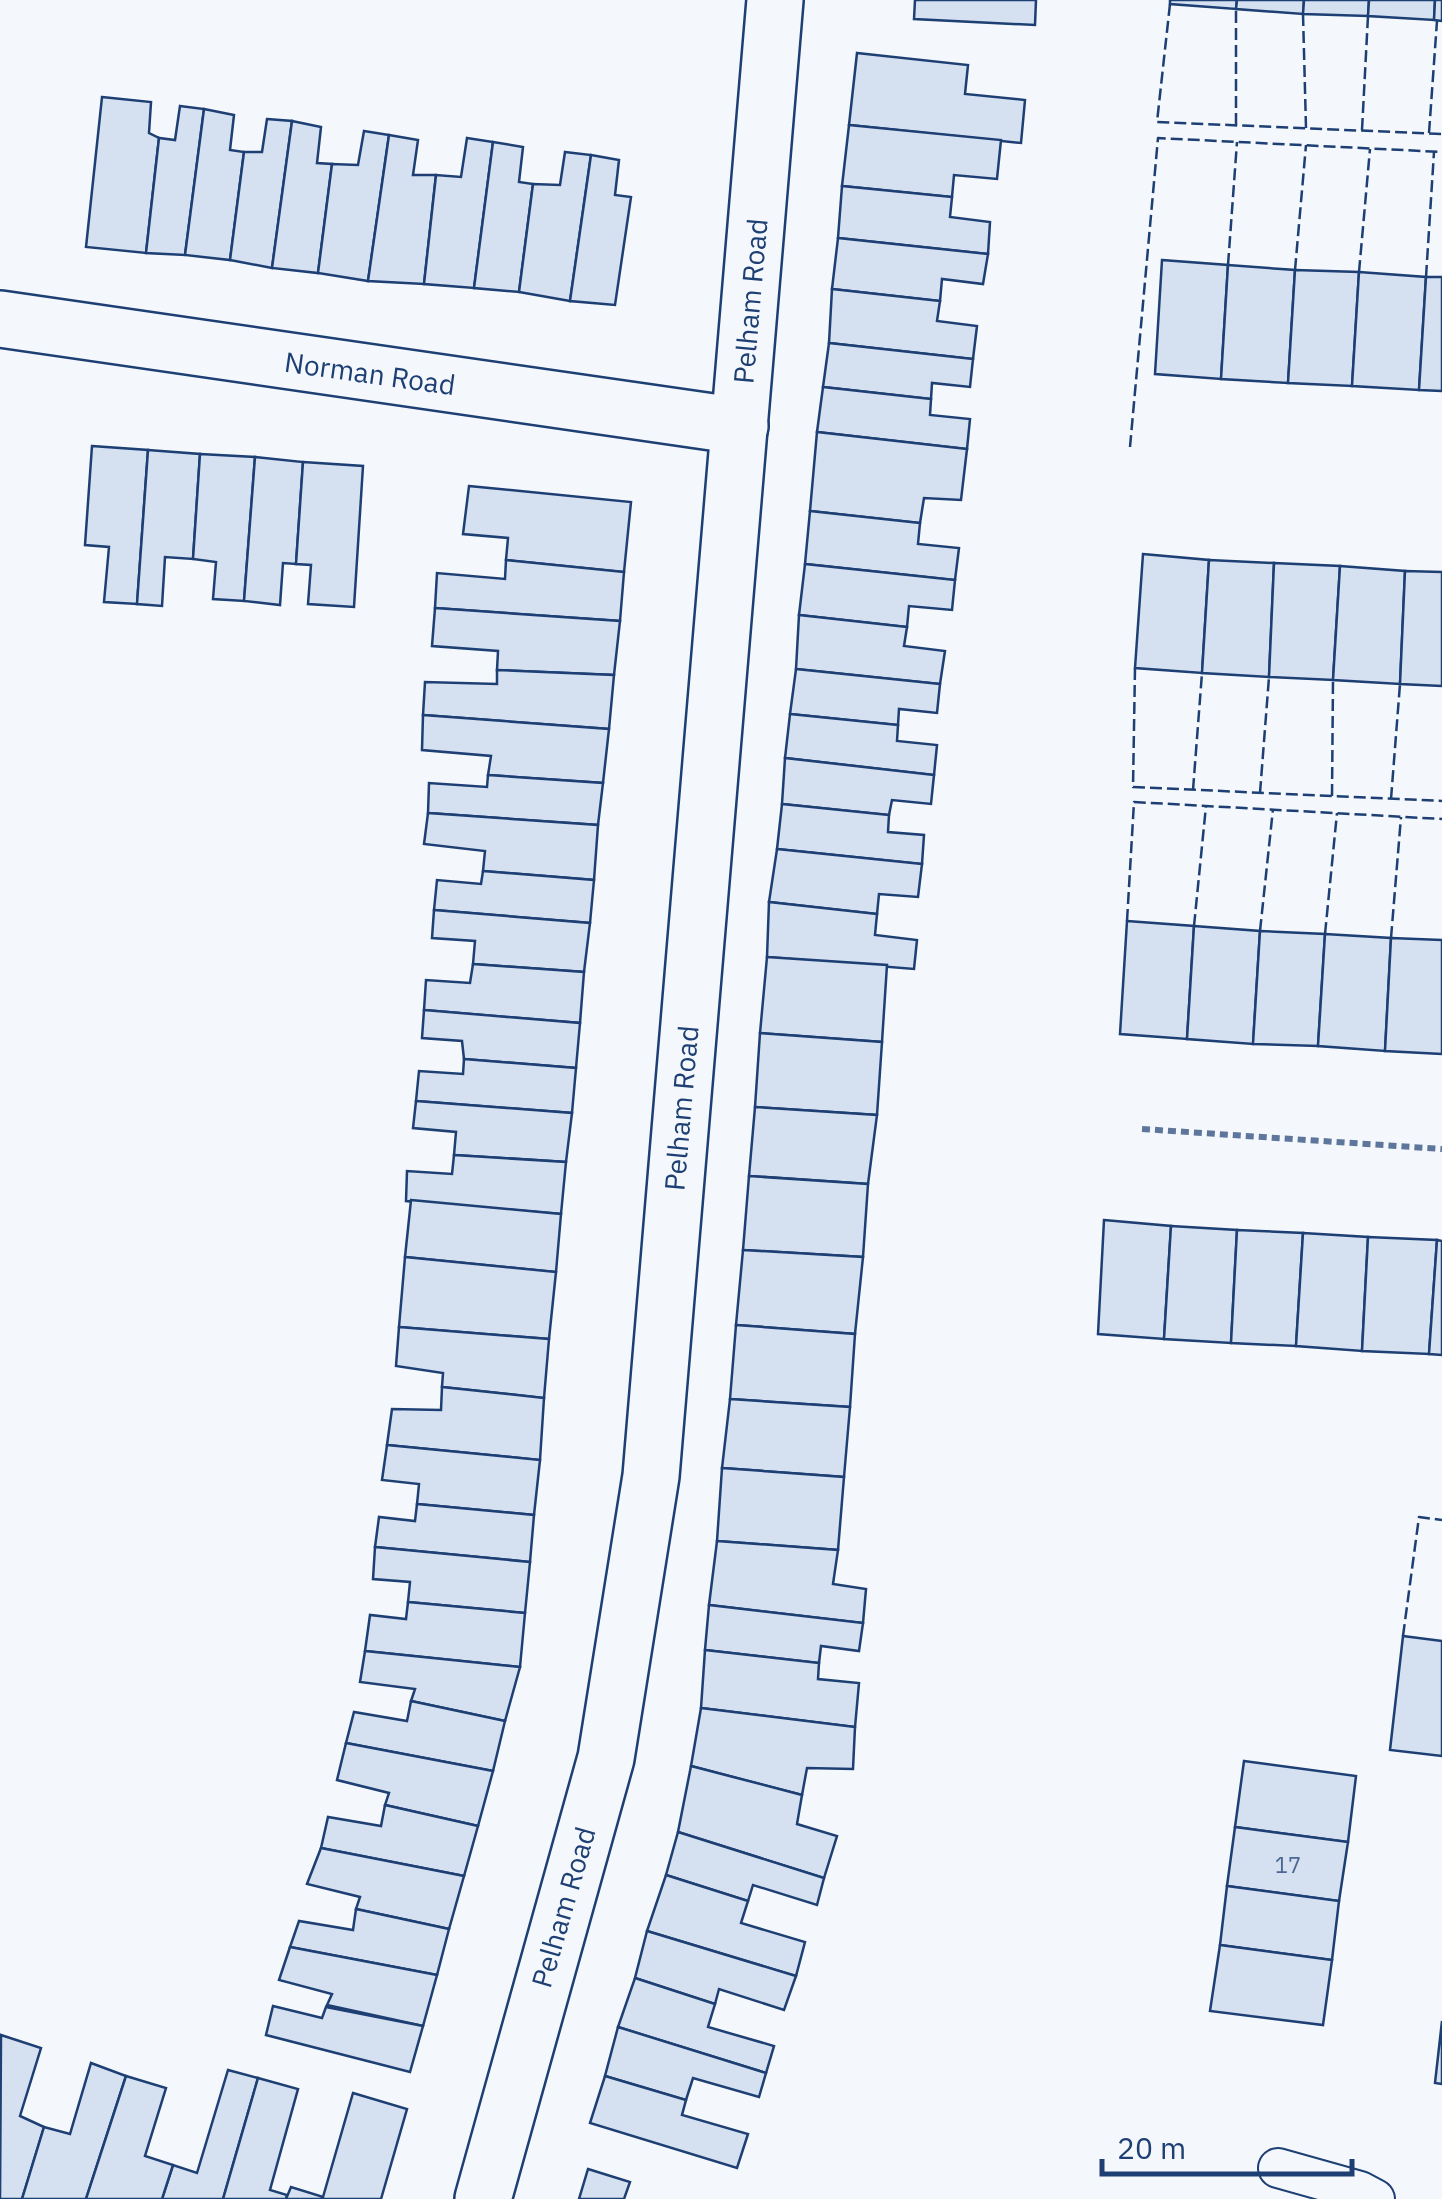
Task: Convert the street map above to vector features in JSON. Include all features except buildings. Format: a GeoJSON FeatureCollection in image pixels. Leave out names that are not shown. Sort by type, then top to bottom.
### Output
{"type":"FeatureCollection","features":[{"type":"Feature","properties":{"kind":"street","name":"Pelham Road"},"geometry":{"type":"LineString","coordinates":[[483,2199],[606,1758],[652,1476],[774,0]]}},
{"type":"Feature","properties":{"kind":"street","name":"Norman Road"},"geometry":{"type":"LineString","coordinates":[[0,318],[740,426]]}},
{"type":"Feature","properties":{"kind":"lane"},"geometry":{"type":"LineString","coordinates":[[1278,2168],[1360,2190],[1375,2199]]}},
{"type":"Feature","properties":{"kind":"path"},"geometry":{"type":"LineString","coordinates":[[1142,1129],[1442,1149]]}},
{"type":"Feature","properties":{"kind":"fence"},"geometry":{"type":"LineString","coordinates":[[1170,4],[1157,122],[1442,134]]}},
{"type":"Feature","properties":{"kind":"fence"},"geometry":{"type":"LineString","coordinates":[[1236,9],[1236,125]]}},
{"type":"Feature","properties":{"kind":"fence"},"geometry":{"type":"LineString","coordinates":[[1303,14],[1306,128]]}},
{"type":"Feature","properties":{"kind":"fence"},"geometry":{"type":"LineString","coordinates":[[1362,130],[1368,16]]}},
{"type":"Feature","properties":{"kind":"fence"},"geometry":{"type":"LineString","coordinates":[[1429,133],[1437,21]]}},
{"type":"Feature","properties":{"kind":"fence"},"geometry":{"type":"LineString","coordinates":[[1130,447],[1158,138],[1442,152]]}},
{"type":"Feature","properties":{"kind":"fence"},"geometry":{"type":"LineString","coordinates":[[1228,265],[1237,142]]}},
{"type":"Feature","properties":{"kind":"fence"},"geometry":{"type":"LineString","coordinates":[[1295,270],[1306,145]]}},
{"type":"Feature","properties":{"kind":"fence"},"geometry":{"type":"LineString","coordinates":[[1359,272],[1370,149]]}},
{"type":"Feature","properties":{"kind":"fence"},"geometry":{"type":"LineString","coordinates":[[1426,277],[1434,152]]}},
{"type":"Feature","properties":{"kind":"fence"},"geometry":{"type":"LineString","coordinates":[[1135,668],[1133,787],[1442,801]]}},
{"type":"Feature","properties":{"kind":"fence"},"geometry":{"type":"LineString","coordinates":[[1193,790],[1202,673]]}},
{"type":"Feature","properties":{"kind":"fence"},"geometry":{"type":"LineString","coordinates":[[1260,793],[1269,677]]}},
{"type":"Feature","properties":{"kind":"fence"},"geometry":{"type":"LineString","coordinates":[[1332,796],[1333,680]]}},
{"type":"Feature","properties":{"kind":"fence"},"geometry":{"type":"LineString","coordinates":[[1391,799],[1400,684]]}},
{"type":"Feature","properties":{"kind":"fence"},"geometry":{"type":"LineString","coordinates":[[1127,921],[1134,802],[1442,819]]}},
{"type":"Feature","properties":{"kind":"fence"},"geometry":{"type":"LineString","coordinates":[[1194,926],[1206,806]]}},
{"type":"Feature","properties":{"kind":"fence"},"geometry":{"type":"LineString","coordinates":[[1260,931],[1273,809]]}},
{"type":"Feature","properties":{"kind":"fence"},"geometry":{"type":"LineString","coordinates":[[1325,934],[1337,813]]}},
{"type":"Feature","properties":{"kind":"fence"},"geometry":{"type":"LineString","coordinates":[[1391,938],[1401,817]]}},
{"type":"Feature","properties":{"kind":"fence"},"geometry":{"type":"LineString","coordinates":[[1403,1636],[1419,1517],[1442,1520]]}}]}
